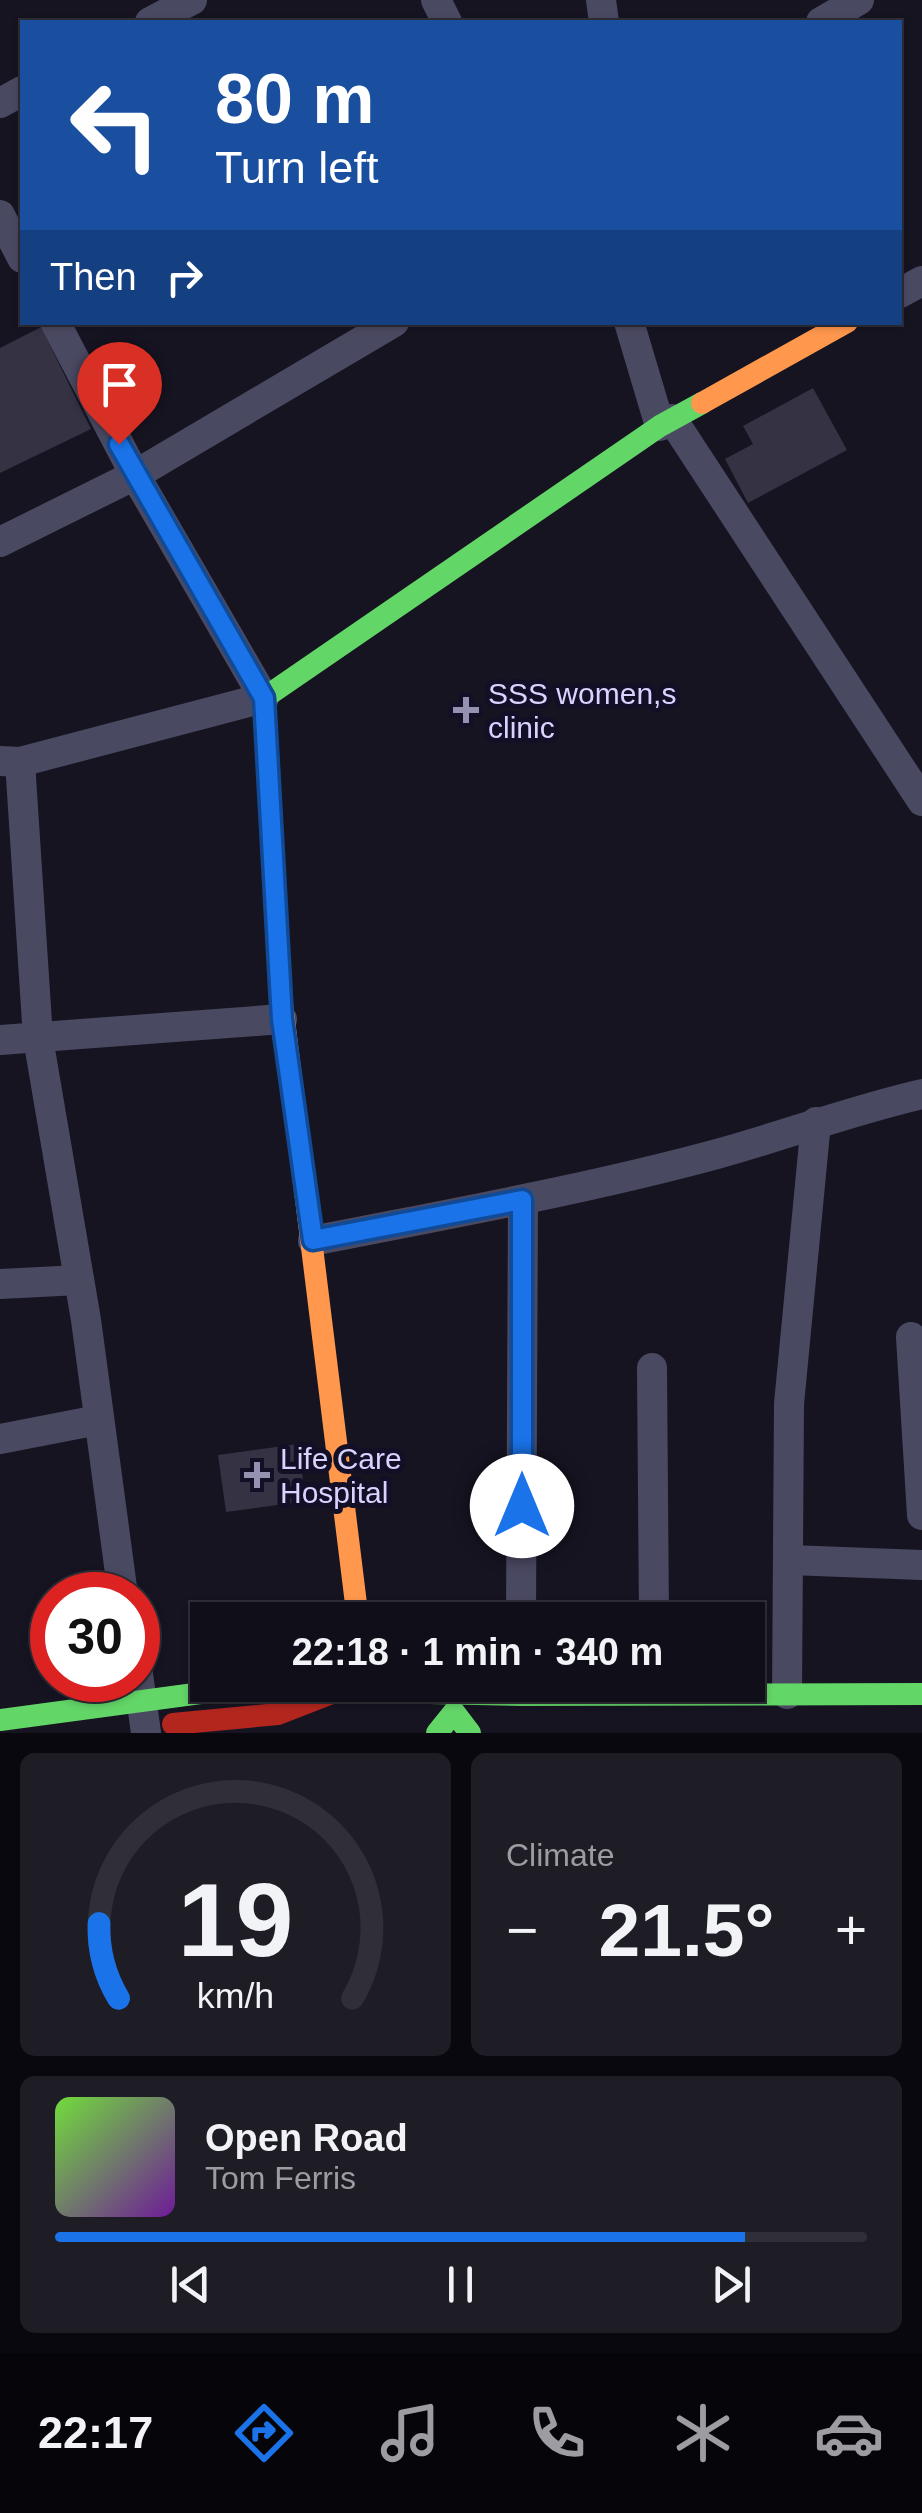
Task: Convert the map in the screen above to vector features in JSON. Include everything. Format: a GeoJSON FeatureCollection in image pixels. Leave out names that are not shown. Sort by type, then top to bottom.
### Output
{"type":"FeatureCollection","features":[{"type":"Feature","properties":{"kind":"street"},"geometry":{"type":"LineString","coordinates":[[154,20],[192,0]]}},
{"type":"Feature","properties":{"kind":"street"},"geometry":{"type":"LineString","coordinates":[[825,20],[859,0]]}},
{"type":"Feature","properties":{"kind":"street"},"geometry":{"type":"LineString","coordinates":[[0,214],[20,254]]}},
{"type":"Feature","properties":{"kind":"street"},"geometry":{"type":"LineString","coordinates":[[58,325],[135,475],[264,698],[282,1019],[356,1602]]}},
{"type":"Feature","properties":{"kind":"street"},"geometry":{"type":"LineString","coordinates":[[0,542],[135,475],[389,325]]}},
{"type":"Feature","properties":{"kind":"street"},"geometry":{"type":"LineString","coordinates":[[630,325],[666,423],[922,800]]}},
{"type":"Feature","properties":{"kind":"street"},"geometry":{"type":"LineString","coordinates":[[120,1572],[79,1280],[38,1038],[10,762],[264,698],[666,423],[842,325]]}},
{"type":"Feature","properties":{"kind":"street"},"geometry":{"type":"LineString","coordinates":[[0,1040],[282,1019]]}},
{"type":"Feature","properties":{"kind":"street"},"geometry":{"type":"LineString","coordinates":[[313,1240],[522,1200],[717,1154],[922,1094]]}},
{"type":"Feature","properties":{"kind":"street"},"geometry":{"type":"LineString","coordinates":[[787,1694],[790,1404],[816,1122]]}},
{"type":"Feature","properties":{"kind":"street"},"geometry":{"type":"LineString","coordinates":[[522,1200],[522,1602]]}},
{"type":"Feature","properties":{"kind":"street"},"geometry":{"type":"LineString","coordinates":[[0,1284],[79,1280]]}},
{"type":"Feature","properties":{"kind":"street"},"geometry":{"type":"LineString","coordinates":[[912,1337],[922,1515]]}},
{"type":"Feature","properties":{"kind":"street"},"geometry":{"type":"LineString","coordinates":[[652,1368],[654,1602]]}},
{"type":"Feature","properties":{"kind":"street"},"geometry":{"type":"LineString","coordinates":[[0,1439],[98,1420]]}},
{"type":"Feature","properties":{"kind":"street"},"geometry":{"type":"LineString","coordinates":[[790,1560],[922,1565]]}},
{"type":"Feature","properties":{"kind":"street"},"geometry":{"type":"LineString","coordinates":[[765,1693],[922,1694]]}},
{"type":"Feature","properties":{"kind":"street"},"geometry":{"type":"LineString","coordinates":[[140,1713],[190,1701]]}},
{"type":"Feature","properties":{"kind":"street"},"geometry":{"type":"LineString","coordinates":[[0,1720],[140,1713],[280,1723],[326,1702]]}},
{"type":"Feature","properties":{"kind":"street"},"geometry":{"type":"LineString","coordinates":[[403,1702],[453,1717],[491,1702]]}},
{"type":"Feature","properties":{"kind":"building"},"geometry":{"type":"Polygon","coordinates":[[[41,327],[91,429],[0,473],[0,348],[41,327]]]}},
{"type":"Feature","properties":{"kind":"building"},"geometry":{"type":"Polygon","coordinates":[[[813,388],[847,450],[748,503],[725,459],[753,444],[743,426],[813,388]]]}},
{"type":"Feature","properties":{"kind":"building"},"geometry":{"type":"Polygon","coordinates":[[[298,1444],[306,1501],[226,1512],[218,1455],[298,1444]]]}},
{"type":"Feature","properties":{"kind":"traffic: fast"},"geometry":{"type":"LineString","coordinates":[[280,988],[264,698],[660,426],[702,403]]}},
{"type":"Feature","properties":{"kind":"traffic: fast"},"geometry":{"type":"LineString","coordinates":[[0,1720],[190,1694]]}},
{"type":"Feature","properties":{"kind":"traffic: fast"},"geometry":{"type":"LineString","coordinates":[[765,1694],[922,1694]]}},
{"type":"Feature","properties":{"kind":"traffic: fast"},"geometry":{"type":"LineString","coordinates":[[437,1733],[454,1712],[470,1733]]}},
{"type":"Feature","properties":{"kind":"traffic: slow"},"geometry":{"type":"LineString","coordinates":[[702,403],[842,325]]}},
{"type":"Feature","properties":{"kind":"traffic: slow"},"geometry":{"type":"LineString","coordinates":[[280,988],[356,1602]]}},
{"type":"Feature","properties":{"kind":"traffic: jam"},"geometry":{"type":"LineString","coordinates":[[173,1724],[278,1714],[309,1702]]}},
{"type":"Feature","properties":{"kind":"place","name":"SSS women,s clinic"},"geometry":{"type":"Point","coordinates":[466,710]}},
{"type":"Feature","properties":{"kind":"place","name":"Life Care Hospital"},"geometry":{"type":"Point","coordinates":[257,1475]}},
{"type":"Feature","properties":{"kind":"route"},"geometry":{"type":"LineString","coordinates":[[119,444],[264,698],[282,1019],[313,1240],[522,1200],[522,1506]]}}]}
